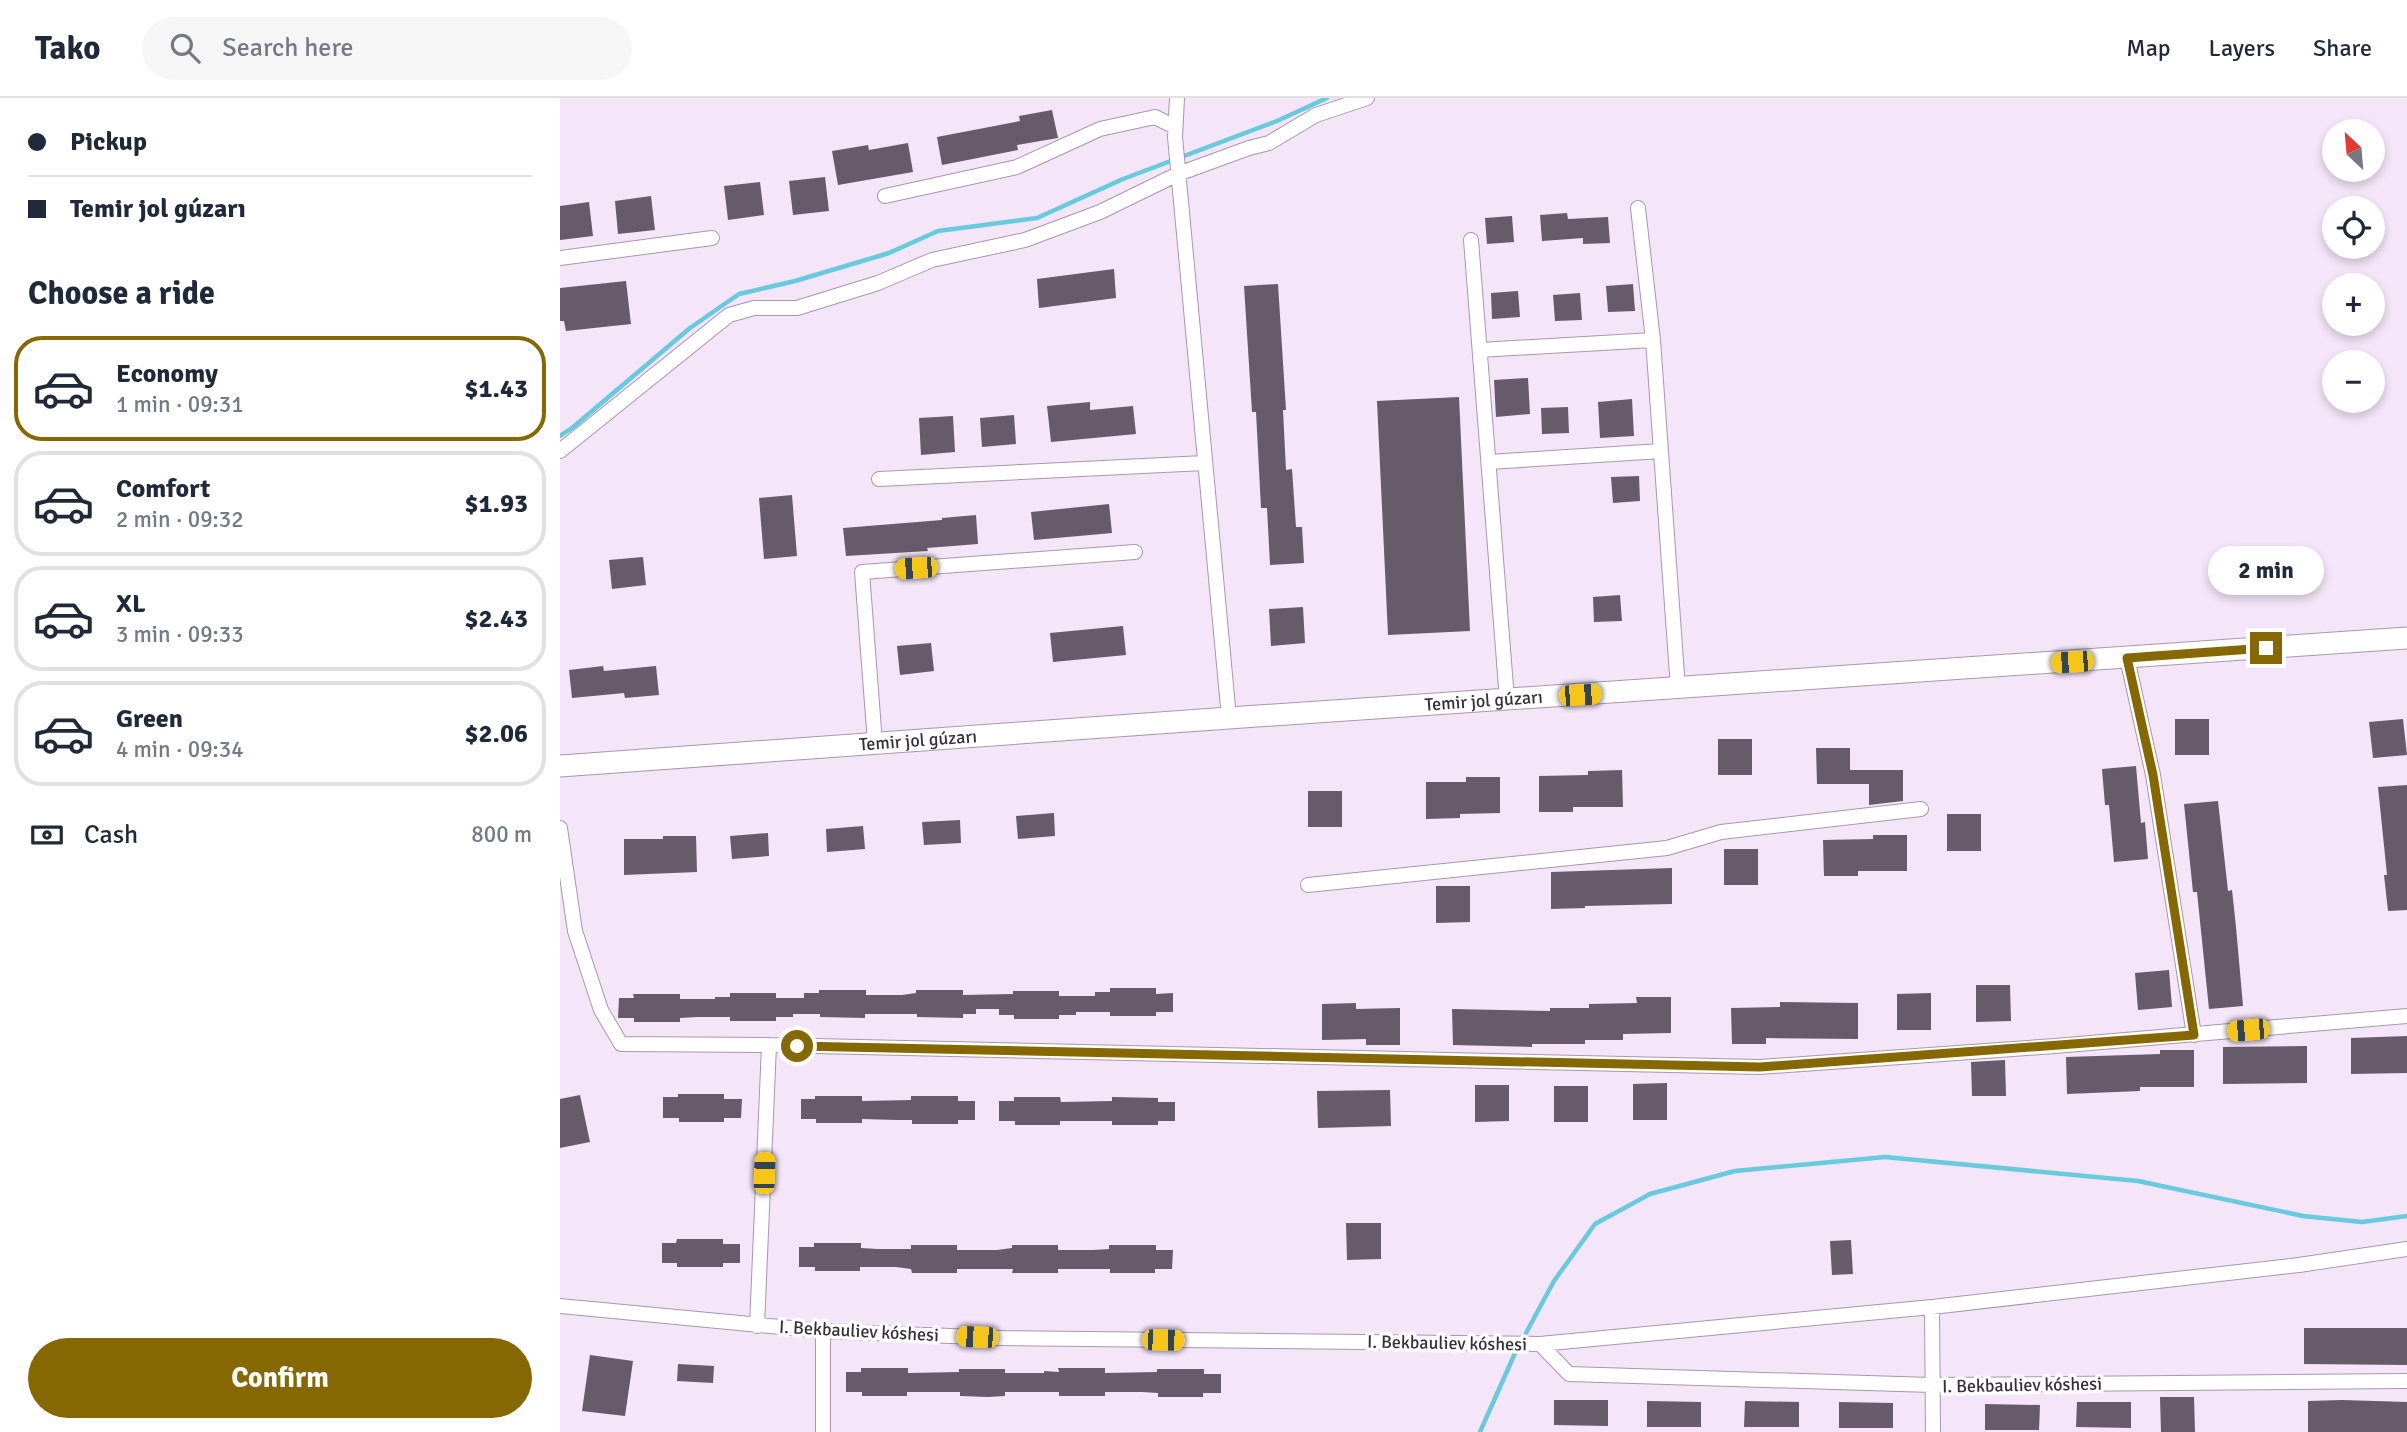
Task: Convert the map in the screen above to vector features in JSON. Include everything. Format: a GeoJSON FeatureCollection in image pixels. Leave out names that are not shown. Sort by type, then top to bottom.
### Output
{"type":"FeatureCollection","features":[{"type":"Feature","properties":{"kind":"street"},"geometry":{"type":"LineString","coordinates":[[1177,98],[1175,132],[1178,174],[1229,718]]}},
{"type":"Feature","properties":{"kind":"street"},"geometry":{"type":"LineString","coordinates":[[560,451],[729,315],[754,307],[797,308],[878,283],[932,260],[1025,240],[1100,212],[1178,174],[1269,143],[1317,115],[1367,98]]}},
{"type":"Feature","properties":{"kind":"street"},"geometry":{"type":"LineString","coordinates":[[885,196],[1017,167],[1100,129],[1155,117],[1175,132]]}},
{"type":"Feature","properties":{"kind":"street"},"geometry":{"type":"LineString","coordinates":[[1638,208],[1653,341],[1678,689]]}},
{"type":"Feature","properties":{"kind":"street"},"geometry":{"type":"LineString","coordinates":[[560,258],[712,238]]}},
{"type":"Feature","properties":{"kind":"street"},"geometry":{"type":"LineString","coordinates":[[1471,240],[1507,700]]}},
{"type":"Feature","properties":{"kind":"street"},"geometry":{"type":"LineString","coordinates":[[1480,350],[1653,341]]}},
{"type":"Feature","properties":{"kind":"street"},"geometry":{"type":"LineString","coordinates":[[1489,462],[1661,451]]}},
{"type":"Feature","properties":{"kind":"street"},"geometry":{"type":"LineString","coordinates":[[879,479],[1204,463]]}},
{"type":"Feature","properties":{"kind":"street"},"geometry":{"type":"LineString","coordinates":[[876,743],[862,572],[1135,552]]}},
{"type":"Feature","properties":{"kind":"street","name":"Temir jol gúzarı"},"geometry":{"type":"LineString","coordinates":[[560,766],[1229,718],[2406,642]]}},
{"type":"Feature","properties":{"kind":"street"},"geometry":{"type":"LineString","coordinates":[[2127,658],[2153,775],[2194,1035]]}},
{"type":"Feature","properties":{"kind":"street"},"geometry":{"type":"LineString","coordinates":[[1308,885],[1667,848],[1721,832],[1921,809]]}},
{"type":"Feature","properties":{"kind":"street"},"geometry":{"type":"LineString","coordinates":[[560,828],[575,931],[601,1010],[621,1044],[1760,1067],[2194,1035],[2407,1016]]}},
{"type":"Feature","properties":{"kind":"street"},"geometry":{"type":"LineString","coordinates":[[757,1326],[769,1045]]}},
{"type":"Feature","properties":{"kind":"street"},"geometry":{"type":"LineString","coordinates":[[1540,1344],[1932,1307],[2299,1265],[2407,1249]]}},
{"type":"Feature","properties":{"kind":"street","name":"I. Bekbauliev kóshesi"},"geometry":{"type":"LineString","coordinates":[[560,1306],[823,1331],[1002,1338],[1540,1344],[1569,1374],[1932,1385],[2407,1381]]}},
{"type":"Feature","properties":{"kind":"street"},"geometry":{"type":"LineString","coordinates":[[1932,1307],[1933,1432]]}},
{"type":"Feature","properties":{"kind":"street"},"geometry":{"type":"LineString","coordinates":[[822,1432],[823,1331]]}},
{"type":"Feature","properties":{"kind":"building"},"geometry":{"type":"Polygon","coordinates":[[[1052,110],[1058,138],[1017,145],[1018,150],[942,165],[937,137],[1020,121],[1019,116],[1052,110]]]}},
{"type":"Feature","properties":{"kind":"building"},"geometry":{"type":"Polygon","coordinates":[[[908,143],[913,172],[838,185],[832,151],[868,145],[869,150],[908,143]]]}},
{"type":"Feature","properties":{"kind":"building"},"geometry":{"type":"Polygon","coordinates":[[[825,177],[829,211],[793,215],[789,181],[825,177]]]}},
{"type":"Feature","properties":{"kind":"building"},"geometry":{"type":"Polygon","coordinates":[[[760,182],[764,215],[728,220],[724,186],[760,182]]]}},
{"type":"Feature","properties":{"kind":"building"},"geometry":{"type":"Polygon","coordinates":[[[651,196],[655,230],[618,234],[615,201],[651,196]]]}},
{"type":"Feature","properties":{"kind":"building"},"geometry":{"type":"Polygon","coordinates":[[[589,202],[593,236],[560,240],[560,206],[589,202]]]}},
{"type":"Feature","properties":{"kind":"building"},"geometry":{"type":"Polygon","coordinates":[[[1567,213],[1568,219],[1608,217],[1610,243],[1583,244],[1583,238],[1542,241],[1540,215],[1567,213]]]}},
{"type":"Feature","properties":{"kind":"building"},"geometry":{"type":"Polygon","coordinates":[[[1512,216],[1514,242],[1487,244],[1485,218],[1512,216]]]}},
{"type":"Feature","properties":{"kind":"building"},"geometry":{"type":"Polygon","coordinates":[[[1114,269],[1116,298],[1039,308],[1037,279],[1114,269]]]}},
{"type":"Feature","properties":{"kind":"building"},"geometry":{"type":"Polygon","coordinates":[[[626,281],[631,324],[566,331],[564,321],[560,321],[560,288],[626,281]]]}},
{"type":"Feature","properties":{"kind":"building"},"geometry":{"type":"Polygon","coordinates":[[[1278,284],[1286,410],[1283,410],[1286,470],[1292,469],[1296,527],[1302,527],[1304,563],[1270,565],[1267,508],[1261,508],[1256,412],[1252,412],[1244,286],[1278,284]]]}},
{"type":"Feature","properties":{"kind":"building"},"geometry":{"type":"Polygon","coordinates":[[[1633,284],[1635,311],[1608,312],[1606,286],[1633,284]]]}},
{"type":"Feature","properties":{"kind":"building"},"geometry":{"type":"Polygon","coordinates":[[[1518,291],[1520,317],[1492,319],[1491,293],[1518,291]]]}},
{"type":"Feature","properties":{"kind":"building"},"geometry":{"type":"Polygon","coordinates":[[[1580,293],[1582,320],[1555,321],[1553,295],[1580,293]]]}},
{"type":"Feature","properties":{"kind":"building"},"geometry":{"type":"Polygon","coordinates":[[[1528,378],[1530,414],[1496,417],[1494,380],[1528,378]]]}},
{"type":"Feature","properties":{"kind":"building"},"geometry":{"type":"Polygon","coordinates":[[[1459,397],[1470,631],[1388,635],[1377,401],[1459,397]]]}},
{"type":"Feature","properties":{"kind":"building"},"geometry":{"type":"Polygon","coordinates":[[[1632,399],[1634,436],[1600,438],[1598,402],[1632,399]]]}},
{"type":"Feature","properties":{"kind":"building"},"geometry":{"type":"Polygon","coordinates":[[[1090,402],[1090,410],[1133,406],[1136,434],[1051,442],[1047,406],[1090,402]]]}},
{"type":"Feature","properties":{"kind":"building"},"geometry":{"type":"Polygon","coordinates":[[[1568,407],[1569,433],[1542,434],[1541,408],[1568,407]]]}},
{"type":"Feature","properties":{"kind":"building"},"geometry":{"type":"Polygon","coordinates":[[[1014,415],[1016,444],[982,447],[980,418],[1014,415]]]}},
{"type":"Feature","properties":{"kind":"building"},"geometry":{"type":"Polygon","coordinates":[[[953,416],[955,452],[921,455],[919,418],[953,416]]]}},
{"type":"Feature","properties":{"kind":"building"},"geometry":{"type":"Polygon","coordinates":[[[1639,476],[1640,501],[1613,503],[1611,477],[1639,476]]]}},
{"type":"Feature","properties":{"kind":"building"},"geometry":{"type":"Polygon","coordinates":[[[792,495],[797,556],[764,559],[759,498],[792,495]]]}},
{"type":"Feature","properties":{"kind":"building"},"geometry":{"type":"Polygon","coordinates":[[[1109,504],[1112,533],[1034,540],[1031,512],[1109,504]]]}},
{"type":"Feature","properties":{"kind":"building"},"geometry":{"type":"Polygon","coordinates":[[[976,515],[978,544],[927,548],[928,551],[846,556],[843,528],[976,515]]]}},
{"type":"Feature","properties":{"kind":"building"},"geometry":{"type":"Polygon","coordinates":[[[643,557],[646,585],[612,589],[609,560],[643,557]]]}},
{"type":"Feature","properties":{"kind":"building"},"geometry":{"type":"Polygon","coordinates":[[[1620,595],[1622,621],[1594,622],[1593,597],[1620,595]]]}},
{"type":"Feature","properties":{"kind":"building"},"geometry":{"type":"Polygon","coordinates":[[[1303,607],[1305,643],[1271,646],[1269,609],[1303,607]]]}},
{"type":"Feature","properties":{"kind":"building"},"geometry":{"type":"Polygon","coordinates":[[[1123,626],[1126,655],[1053,662],[1050,633],[1123,626]]]}},
{"type":"Feature","properties":{"kind":"building"},"geometry":{"type":"Polygon","coordinates":[[[931,643],[934,671],[900,675],[897,646],[931,643]]]}},
{"type":"Feature","properties":{"kind":"building"},"geometry":{"type":"Polygon","coordinates":[[[603,666],[604,671],[656,666],[659,695],[625,698],[624,693],[572,698],[569,670],[603,666]]]}},
{"type":"Feature","properties":{"kind":"building"},"geometry":{"type":"Polygon","coordinates":[[[2175,719],[2209,719],[2209,755],[2175,755],[2175,719]]]}},
{"type":"Feature","properties":{"kind":"building"},"geometry":{"type":"Polygon","coordinates":[[[2403,719],[2407,755],[2373,758],[2369,722],[2403,719]]]}},
{"type":"Feature","properties":{"kind":"building"},"geometry":{"type":"Polygon","coordinates":[[[1718,739],[1752,739],[1752,775],[1718,775],[1718,739]]]}},
{"type":"Feature","properties":{"kind":"building"},"geometry":{"type":"Polygon","coordinates":[[[1816,748],[1850,748],[1850,770],[1903,770],[1903,801],[1869,805],[1869,784],[1817,784],[1816,748]]]}},
{"type":"Feature","properties":{"kind":"building"},"geometry":{"type":"Polygon","coordinates":[[[2136,766],[2141,823],[2145,822],[2148,859],[2114,862],[2109,805],[2105,805],[2102,769],[2136,766]]]}},
{"type":"Feature","properties":{"kind":"building"},"geometry":{"type":"Polygon","coordinates":[[[1622,770],[1623,807],[1573,807],[1573,812],[1539,812],[1539,776],[1588,775],[1588,771],[1622,770]]]}},
{"type":"Feature","properties":{"kind":"building"},"geometry":{"type":"Polygon","coordinates":[[[1466,777],[1500,777],[1500,813],[1460,814],[1460,818],[1426,819],[1426,782],[1466,782],[1466,777]]]}},
{"type":"Feature","properties":{"kind":"building"},"geometry":{"type":"Polygon","coordinates":[[[2407,785],[2407,910],[2388,911],[2378,787],[2407,785]]]}},
{"type":"Feature","properties":{"kind":"building"},"geometry":{"type":"Polygon","coordinates":[[[1308,791],[1342,791],[1342,827],[1308,827],[1308,791]]]}},
{"type":"Feature","properties":{"kind":"building"},"geometry":{"type":"Polygon","coordinates":[[[2218,801],[2228,891],[2232,890],[2243,1006],[2209,1009],[2197,892],[2193,892],[2184,804],[2218,801]]]}},
{"type":"Feature","properties":{"kind":"building"},"geometry":{"type":"Polygon","coordinates":[[[1054,813],[1055,836],[1018,839],[1016,816],[1054,813]]]}},
{"type":"Feature","properties":{"kind":"building"},"geometry":{"type":"Polygon","coordinates":[[[1947,814],[1981,814],[1981,851],[1947,851],[1947,814]]]}},
{"type":"Feature","properties":{"kind":"building"},"geometry":{"type":"Polygon","coordinates":[[[960,820],[961,843],[924,845],[922,822],[960,820]]]}},
{"type":"Feature","properties":{"kind":"building"},"geometry":{"type":"Polygon","coordinates":[[[863,826],[865,849],[827,852],[826,829],[863,826]]]}},
{"type":"Feature","properties":{"kind":"building"},"geometry":{"type":"Polygon","coordinates":[[[768,833],[769,856],[732,859],[730,836],[768,833]]]}},
{"type":"Feature","properties":{"kind":"building"},"geometry":{"type":"Polygon","coordinates":[[[1873,835],[1907,835],[1907,871],[1858,871],[1858,876],[1824,876],[1823,840],[1873,839],[1873,835]]]}},
{"type":"Feature","properties":{"kind":"building"},"geometry":{"type":"Polygon","coordinates":[[[663,836],[696,836],[697,872],[624,875],[624,839],[663,839],[663,836]]]}},
{"type":"Feature","properties":{"kind":"building"},"geometry":{"type":"Polygon","coordinates":[[[1724,849],[1758,849],[1758,885],[1724,885],[1724,849]]]}},
{"type":"Feature","properties":{"kind":"building"},"geometry":{"type":"Polygon","coordinates":[[[1672,868],[1672,904],[1551,909],[1551,872],[1672,868]]]}},
{"type":"Feature","properties":{"kind":"building"},"geometry":{"type":"Polygon","coordinates":[[[1436,886],[1470,886],[1470,922],[1436,923],[1436,886]]]}},
{"type":"Feature","properties":{"kind":"building"},"geometry":{"type":"Polygon","coordinates":[[[2169,970],[2172,1007],[2138,1010],[2135,973],[2169,970]]]}},
{"type":"Feature","properties":{"kind":"building"},"geometry":{"type":"Polygon","coordinates":[[[1976,985],[2010,985],[2011,1021],[1976,1022],[1976,985]]]}},
{"type":"Feature","properties":{"kind":"building"},"geometry":{"type":"Polygon","coordinates":[[[1110,988],[1156,988],[1156,994],[1173,993],[1173,1012],[1156,1012],[1156,1016],[1110,1016],[1110,1012],[1076,1012],[1076,1015],[1059,1015],[1059,1019],[1014,1019],[1014,1015],[999,1015],[999,1009],[976,1009],[976,1014],[963,1014],[963,1018],[917,1017],[917,1014],[865,1014],[865,1018],[793,1014],[793,1017],[776,1017],[776,1021],[730,1021],[730,1017],[697,1017],[680,1018],[680,1022],[634,1022],[634,1018],[618,1018],[619,998],[634,998],[633,994],[680,994],[680,999],[715,999],[730,997],[730,993],[776,993],[776,998],[804,998],[804,993],[819,993],[819,990],[866,990],[866,995],[902,995],[916,993],[916,990],[963,990],[963,995],[1059,991],[1059,996],[1095,996],[1095,992],[1110,992],[1110,988]]]}},
{"type":"Feature","properties":{"kind":"building"},"geometry":{"type":"Polygon","coordinates":[[[1931,993],[1931,1030],[1897,1030],[1897,994],[1931,993]]]}},
{"type":"Feature","properties":{"kind":"building"},"geometry":{"type":"Polygon","coordinates":[[[1636,997],[1671,997],[1671,1033],[1623,1034],[1623,1040],[1585,1040],[1585,1044],[1532,1044],[1532,1047],[1453,1045],[1452,1009],[1550,1011],[1550,1008],[1589,1008],[1589,1004],[1637,1003],[1636,997]]]}},
{"type":"Feature","properties":{"kind":"building"},"geometry":{"type":"Polygon","coordinates":[[[1780,1002],[1858,1003],[1858,1039],[1766,1038],[1766,1044],[1732,1044],[1731,1008],[1780,1007],[1780,1002]]]}},
{"type":"Feature","properties":{"kind":"building"},"geometry":{"type":"Polygon","coordinates":[[[1356,1003],[1356,1009],[1400,1008],[1400,1045],[1366,1045],[1366,1039],[1322,1040],[1322,1004],[1356,1003]]]}},
{"type":"Feature","properties":{"kind":"building"},"geometry":{"type":"Polygon","coordinates":[[[2407,1036],[2407,1073],[2351,1074],[2351,1038],[2407,1036]]]}},
{"type":"Feature","properties":{"kind":"building"},"geometry":{"type":"Polygon","coordinates":[[[2307,1046],[2307,1083],[2223,1084],[2223,1047],[2307,1046]]]}},
{"type":"Feature","properties":{"kind":"building"},"geometry":{"type":"Polygon","coordinates":[[[2160,1050],[2194,1050],[2194,1087],[2140,1087],[2140,1091],[2067,1094],[2066,1057],[2160,1054],[2160,1050]]]}},
{"type":"Feature","properties":{"kind":"building"},"geometry":{"type":"Polygon","coordinates":[[[2005,1060],[2006,1096],[1972,1096],[1971,1062],[2005,1060]]]}},
{"type":"Feature","properties":{"kind":"building"},"geometry":{"type":"Polygon","coordinates":[[[1667,1083],[1667,1120],[1633,1120],[1633,1084],[1667,1083]]]}},
{"type":"Feature","properties":{"kind":"building"},"geometry":{"type":"Polygon","coordinates":[[[1475,1085],[1509,1085],[1509,1121],[1475,1122],[1475,1085]]]}},
{"type":"Feature","properties":{"kind":"building"},"geometry":{"type":"Polygon","coordinates":[[[1554,1086],[1588,1086],[1588,1122],[1554,1122],[1554,1086]]]}},
{"type":"Feature","properties":{"kind":"building"},"geometry":{"type":"Polygon","coordinates":[[[1390,1090],[1391,1126],[1318,1128],[1317,1091],[1390,1090]]]}},
{"type":"Feature","properties":{"kind":"building"},"geometry":{"type":"Polygon","coordinates":[[[678,1094],[724,1094],[724,1099],[742,1099],[741,1118],[724,1118],[724,1122],[679,1122],[679,1118],[663,1118],[663,1097],[678,1097],[678,1094]]]}},
{"type":"Feature","properties":{"kind":"building"},"geometry":{"type":"Polygon","coordinates":[[[580,1095],[590,1142],[560,1148],[560,1099],[580,1095]]]}},
{"type":"Feature","properties":{"kind":"building"},"geometry":{"type":"Polygon","coordinates":[[[815,1096],[862,1096],[862,1101],[911,1100],[911,1096],[958,1096],[958,1101],[975,1101],[975,1120],[958,1120],[958,1124],[912,1124],[912,1120],[862,1119],[862,1123],[816,1123],[816,1119],[801,1119],[801,1099],[815,1099],[815,1096]]]}},
{"type":"Feature","properties":{"kind":"building"},"geometry":{"type":"Polygon","coordinates":[[[1014,1097],[1060,1097],[1061,1102],[1112,1101],[1112,1097],[1158,1098],[1158,1102],[1175,1102],[1175,1121],[1158,1121],[1158,1125],[1112,1125],[1112,1121],[1060,1121],[1060,1125],[1015,1125],[1015,1121],[999,1121],[999,1101],[1014,1101],[1014,1097]]]}},
{"type":"Feature","properties":{"kind":"building"},"geometry":{"type":"Polygon","coordinates":[[[1346,1223],[1381,1223],[1381,1259],[1347,1260],[1346,1223]]]}},
{"type":"Feature","properties":{"kind":"building"},"geometry":{"type":"Polygon","coordinates":[[[677,1239],[723,1239],[723,1244],[740,1244],[740,1263],[723,1263],[723,1267],[677,1267],[677,1263],[662,1263],[662,1243],[676,1243],[677,1239]]]}},
{"type":"Feature","properties":{"kind":"building"},"geometry":{"type":"Polygon","coordinates":[[[1851,1240],[1853,1274],[1832,1275],[1830,1241],[1851,1240]]]}},
{"type":"Feature","properties":{"kind":"building"},"geometry":{"type":"Polygon","coordinates":[[[814,1243],[861,1243],[861,1248],[878,1249],[911,1249],[911,1245],[957,1245],[957,1250],[997,1250],[1012,1248],[1012,1245],[1058,1245],[1058,1250],[1094,1250],[1109,1249],[1109,1245],[1156,1245],[1156,1250],[1173,1250],[1172,1269],[1155,1269],[1155,1273],[1110,1273],[1110,1269],[1058,1269],[1058,1273],[1012,1273],[1013,1269],[957,1269],[957,1273],[912,1273],[911,1269],[896,1267],[860,1267],[860,1271],[815,1271],[815,1267],[799,1267],[799,1247],[814,1247],[814,1243]]]}},
{"type":"Feature","properties":{"kind":"building"},"geometry":{"type":"Polygon","coordinates":[[[2304,1328],[2407,1328],[2407,1365],[2304,1364],[2304,1328]]]}},
{"type":"Feature","properties":{"kind":"building"},"geometry":{"type":"Polygon","coordinates":[[[590,1355],[633,1361],[625,1416],[582,1411],[590,1355]]]}},
{"type":"Feature","properties":{"kind":"building"},"geometry":{"type":"Polygon","coordinates":[[[678,1364],[714,1366],[713,1383],[677,1381],[678,1364]]]}},
{"type":"Feature","properties":{"kind":"building"},"geometry":{"type":"Polygon","coordinates":[[[861,1368],[908,1368],[908,1373],[959,1372],[959,1369],[1005,1369],[1005,1373],[1044,1373],[1059,1372],[1058,1368],[1105,1368],[1105,1373],[1204,1369],[1204,1374],[1221,1374],[1221,1393],[1203,1393],[1203,1397],[1158,1397],[1158,1393],[1142,1392],[1105,1392],[1105,1396],[1059,1396],[1059,1392],[1005,1392],[1005,1396],[988,1397],[960,1396],[960,1392],[907,1392],[907,1396],[862,1396],[862,1392],[846,1392],[846,1372],[861,1372],[861,1368]]]}},
{"type":"Feature","properties":{"kind":"building"},"geometry":{"type":"Polygon","coordinates":[[[2160,1397],[2194,1397],[2195,1432],[2161,1432],[2160,1397]]]}},
{"type":"Feature","properties":{"kind":"building"},"geometry":{"type":"Polygon","coordinates":[[[1554,1400],[1608,1400],[1608,1426],[1554,1425],[1554,1400]]]}},
{"type":"Feature","properties":{"kind":"building"},"geometry":{"type":"Polygon","coordinates":[[[1647,1401],[1701,1402],[1701,1427],[1647,1427],[1647,1401]]]}},
{"type":"Feature","properties":{"kind":"building"},"geometry":{"type":"Polygon","coordinates":[[[1745,1401],[1799,1402],[1799,1427],[1744,1427],[1745,1401]]]}},
{"type":"Feature","properties":{"kind":"building"},"geometry":{"type":"Polygon","coordinates":[[[2308,1401],[2407,1402],[2407,1432],[2308,1432],[2308,1401]]]}},
{"type":"Feature","properties":{"kind":"building"},"geometry":{"type":"Polygon","coordinates":[[[1839,1402],[1893,1403],[1893,1428],[1839,1428],[1839,1402]]]}},
{"type":"Feature","properties":{"kind":"building"},"geometry":{"type":"Polygon","coordinates":[[[2077,1402],[2131,1402],[2131,1428],[2076,1427],[2077,1402]]]}},
{"type":"Feature","properties":{"kind":"building"},"geometry":{"type":"Polygon","coordinates":[[[1985,1404],[2040,1405],[2039,1430],[1985,1430],[1985,1404]]]}},
{"type":"Feature","properties":{"kind":"waterway"},"geometry":{"type":"LineString","coordinates":[[560,436],[690,328],[739,294],[795,281],[889,253],[938,231],[1037,218],[1123,179],[1277,121],[1327,98]]}},
{"type":"Feature","properties":{"kind":"waterway"},"geometry":{"type":"LineString","coordinates":[[1526,1333],[1554,1281],[1595,1224],[1650,1194],[1735,1171],[1885,1157],[2138,1181],[2303,1216],[2362,1222],[2407,1216]]}},
{"type":"Feature","properties":{"kind":"waterway"},"geometry":{"type":"LineString","coordinates":[[1480,1432],[1516,1351]]}},
{"type":"Feature","properties":{"kind":"route"},"geometry":{"type":"LineString","coordinates":[[797,1046],[1760,1067],[2194,1035],[2153,775],[2127,658],[2266,648]]}}]}
